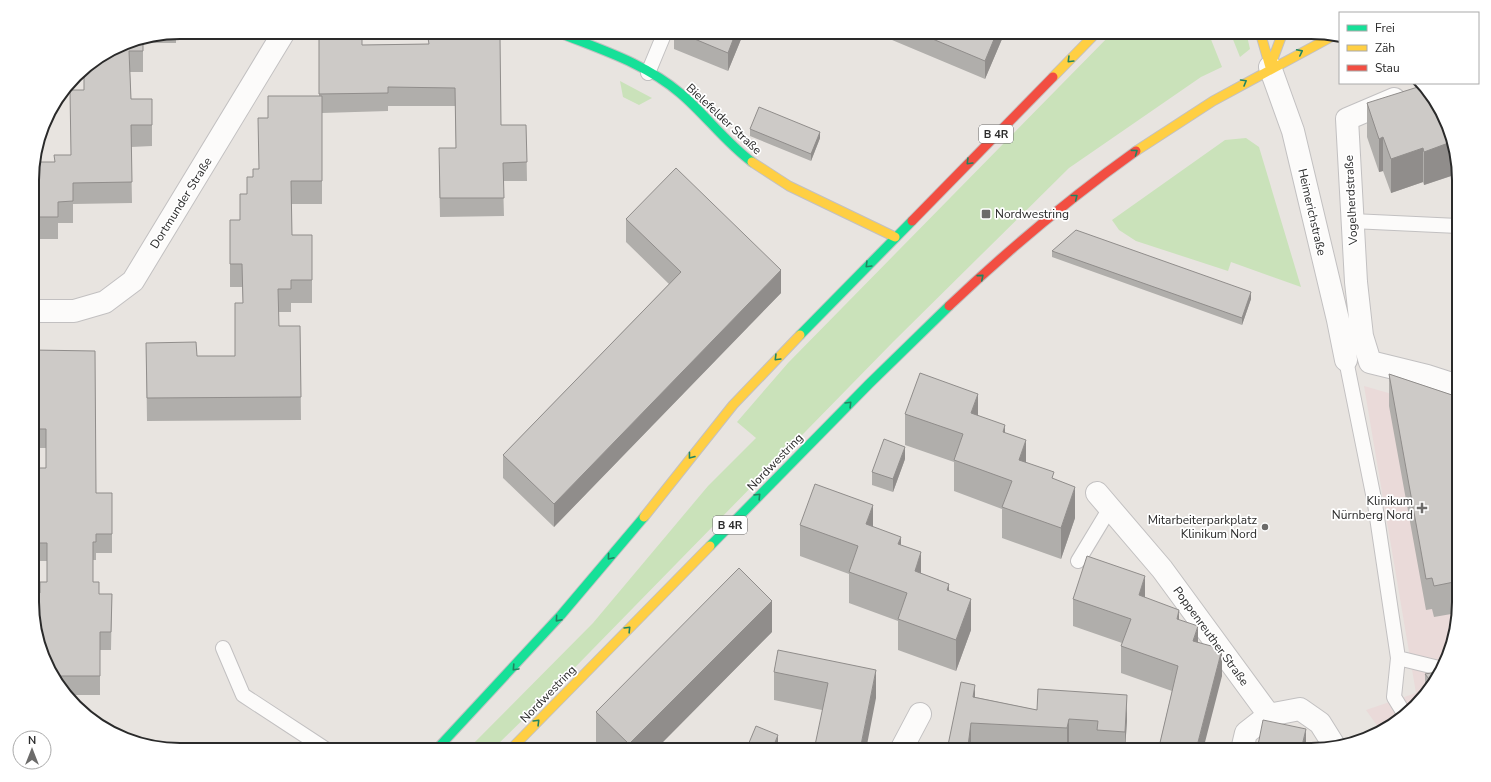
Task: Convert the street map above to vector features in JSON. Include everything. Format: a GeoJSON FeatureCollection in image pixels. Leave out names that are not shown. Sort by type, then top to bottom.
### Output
{"type":"FeatureCollection","features":[{"type":"Feature","properties":{"kind":"main road","name":"Bielefelder Straße"},"geometry":{"type":"LineString","coordinates":[[573,39],[648,73],[679,92],[740,152],[776,179],[813,198],[842,209],[895,237]]}},
{"type":"Feature","properties":{"kind":"main road","name":"B 4R"},"geometry":{"type":"LineString","coordinates":[[443,743],[515,668],[564,612],[632,531],[728,410],[895,237],[1090,39]]}},
{"type":"Feature","properties":{"kind":"main road"},"geometry":{"type":"LineString","coordinates":[[1262,39],[1270,68]]}},
{"type":"Feature","properties":{"kind":"main road"},"geometry":{"type":"LineString","coordinates":[[1270,68],[1280,39]]}},
{"type":"Feature","properties":{"kind":"main road","name":"Nordwestring"},"geometry":{"type":"LineString","coordinates":[[517,743],[902,350],[971,285],[1034,230],[1120,163],[1186,118],[1270,68],[1324,39]]}},
{"type":"Feature","properties":{"kind":"street","name":"Dortmunder Straße"},"geometry":{"type":"LineString","coordinates":[[39,311],[74,311],[105,302],[133,281],[280,39]]}},
{"type":"Feature","properties":{"kind":"street","name":"Heimerichstraße"},"geometry":{"type":"LineString","coordinates":[[1270,68],[1293,131],[1338,320],[1346,360]]}},
{"type":"Feature","properties":{"kind":"street","name":"Vogelherdstraße"},"geometry":{"type":"LineString","coordinates":[[1416,90],[1347,119],[1352,221],[1362,336],[1370,362],[1427,376],[1452,384]]}},
{"type":"Feature","properties":{"kind":"street","name":"Poppenreuther Straße"},"geometry":{"type":"LineString","coordinates":[[1104,500],[1162,569],[1269,715]]}},
{"type":"Feature","properties":{"kind":"street"},"geometry":{"type":"LineString","coordinates":[[1244,743],[1246,733],[1269,715],[1300,709],[1320,723],[1332,742]]}},
{"type":"Feature","properties":{"kind":"street"},"geometry":{"type":"LineString","coordinates":[[905,743],[920,714]]}},
{"type":"Feature","properties":{"kind":"lane"},"geometry":{"type":"LineString","coordinates":[[648,73],[662,39]]}},
{"type":"Feature","properties":{"kind":"lane"},"geometry":{"type":"LineString","coordinates":[[1352,221],[1452,226]]}},
{"type":"Feature","properties":{"kind":"lane"},"geometry":{"type":"LineString","coordinates":[[1346,360],[1375,504],[1398,658],[1394,697],[1402,710]]}},
{"type":"Feature","properties":{"kind":"lane"},"geometry":{"type":"LineString","coordinates":[[1078,561],[1104,500]]}},
{"type":"Feature","properties":{"kind":"lane"},"geometry":{"type":"LineString","coordinates":[[223,648],[243,695],[316,743]]}},
{"type":"Feature","properties":{"kind":"lane"},"geometry":{"type":"LineString","coordinates":[[1398,658],[1436,667]]}},
{"type":"Feature","properties":{"kind":"shaded area","name":"Klinikum Nürnberg Nord"},"geometry":{"type":"Polygon","coordinates":[[[1364,386],[1452,411],[1452,611],[1445,647],[1433,673],[1423,688],[1411,702],[1397,714],[1377,726],[1366,710],[1416,693],[1364,386]]]}},
{"type":"Feature","properties":{"kind":"green space"},"geometry":{"type":"Polygon","coordinates":[[[1106,39],[1211,39],[1222,67],[1201,77],[1069,168],[893,342],[547,696],[499,743],[474,743],[593,623],[708,486],[756,438],[737,422],[788,363],[1106,39]]]}},
{"type":"Feature","properties":{"kind":"green space"},"geometry":{"type":"Polygon","coordinates":[[[1233,39],[1248,39],[1250,49],[1240,57],[1233,39]]]}},
{"type":"Feature","properties":{"kind":"green space"},"geometry":{"type":"Polygon","coordinates":[[[620,81],[652,98],[639,105],[623,97],[620,81]]]}},
{"type":"Feature","properties":{"kind":"green space"},"geometry":{"type":"Polygon","coordinates":[[[1246,138],[1259,147],[1301,287],[1231,262],[1228,271],[1136,241],[1119,230],[1112,220],[1225,140],[1246,138]]]}},
{"type":"Feature","properties":{"kind":"building"},"geometry":{"type":"Polygon","coordinates":[[[319,39],[362,39],[362,45],[429,44],[428,39],[500,39],[501,125],[526,125],[527,162],[503,163],[504,198],[440,198],[439,148],[456,148],[455,88],[388,87],[388,93],[319,94],[319,39]]]}},
{"type":"Feature","properties":{"kind":"building"},"geometry":{"type":"Polygon","coordinates":[[[695,39],[733,39],[728,53],[695,39]]]}},
{"type":"Feature","properties":{"kind":"building"},"geometry":{"type":"Polygon","coordinates":[[[933,39],[994,39],[985,61],[933,39]]]}},
{"type":"Feature","properties":{"kind":"building"},"geometry":{"type":"Polygon","coordinates":[[[143,44],[143,51],[129,51],[131,99],[152,99],[152,125],[131,125],[132,182],[73,183],[73,201],[58,202],[58,217],[39,217],[40,162],[55,162],[54,155],[71,155],[70,92],[71,90],[84,90],[84,77],[94,68],[109,58],[143,44]]]}},
{"type":"Feature","properties":{"kind":"building"},"geometry":{"type":"Polygon","coordinates":[[[1417,87],[1433,109],[1445,135],[1447,143],[1424,152],[1423,148],[1391,159],[1383,137],[1379,139],[1367,103],[1417,87]]]}},
{"type":"Feature","properties":{"kind":"building"},"geometry":{"type":"Polygon","coordinates":[[[268,96],[322,96],[322,181],[291,181],[292,235],[312,235],[312,280],[291,280],[291,289],[278,289],[279,326],[300,326],[301,397],[147,398],[146,343],[196,342],[197,356],[235,356],[235,303],[243,303],[242,264],[230,264],[230,220],[240,220],[240,194],[247,194],[247,177],[253,177],[253,169],[259,169],[258,118],[268,118],[268,96]]]}},
{"type":"Feature","properties":{"kind":"building"},"geometry":{"type":"Polygon","coordinates":[[[759,107],[820,132],[811,154],[750,129],[759,107]]]}},
{"type":"Feature","properties":{"kind":"building"},"geometry":{"type":"Polygon","coordinates":[[[676,168],[781,270],[554,504],[503,455],[681,272],[626,219],[676,168]]]}},
{"type":"Feature","properties":{"kind":"building"},"geometry":{"type":"Polygon","coordinates":[[[1076,230],[1251,292],[1242,318],[1052,251],[1076,230]]]}},
{"type":"Feature","properties":{"kind":"building"},"geometry":{"type":"Polygon","coordinates":[[[39,350],[95,351],[96,493],[112,493],[112,534],[96,534],[96,542],[93,542],[93,582],[99,582],[99,594],[112,594],[111,632],[100,632],[100,676],[60,676],[46,647],[40,621],[39,593],[40,582],[47,582],[47,543],[39,543],[39,468],[46,468],[46,429],[39,429],[39,350]]]}},
{"type":"Feature","properties":{"kind":"building"},"geometry":{"type":"Polygon","coordinates":[[[920,373],[978,394],[971,413],[1005,425],[1003,432],[1026,440],[1019,460],[1054,472],[1052,478],[1075,487],[1061,528],[1002,507],[1012,481],[954,460],[963,434],[905,414],[920,373]]]}},
{"type":"Feature","properties":{"kind":"building"},"geometry":{"type":"Polygon","coordinates":[[[1389,374],[1452,395],[1452,582],[1434,586],[1432,578],[1426,579],[1389,374]]]}},
{"type":"Feature","properties":{"kind":"building"},"geometry":{"type":"Polygon","coordinates":[[[884,439],[905,447],[893,479],[872,472],[884,439]]]}},
{"type":"Feature","properties":{"kind":"building"},"geometry":{"type":"Polygon","coordinates":[[[815,484],[873,505],[866,524],[901,537],[898,544],[921,552],[915,571],[949,584],[947,590],[971,599],[956,640],[898,619],[907,593],[849,572],[858,546],[800,525],[815,484]]]}},
{"type":"Feature","properties":{"kind":"building"},"geometry":{"type":"Polygon","coordinates":[[[1087,556],[1145,576],[1139,595],[1179,610],[1177,619],[1198,626],[1193,641],[1222,649],[1198,743],[1160,743],[1178,666],[1121,646],[1131,619],[1073,599],[1087,556]]]}},
{"type":"Feature","properties":{"kind":"building"},"geometry":{"type":"Polygon","coordinates":[[[739,568],[772,601],[630,743],[628,743],[596,712],[739,568]]]}},
{"type":"Feature","properties":{"kind":"building"},"geometry":{"type":"Polygon","coordinates":[[[778,650],[876,670],[861,743],[815,743],[828,683],[774,672],[778,650]]]}},
{"type":"Feature","properties":{"kind":"building"},"geometry":{"type":"Polygon","coordinates":[[[1433,673],[1429,679],[1425,674],[1433,673]]]}},
{"type":"Feature","properties":{"kind":"building"},"geometry":{"type":"Polygon","coordinates":[[[961,682],[975,685],[973,697],[1037,710],[1038,689],[1127,695],[1125,732],[1097,730],[1098,721],[1069,719],[1067,728],[971,723],[968,743],[948,743],[961,682]]]}},
{"type":"Feature","properties":{"kind":"building"},"geometry":{"type":"Polygon","coordinates":[[[1263,720],[1306,729],[1303,743],[1258,743],[1263,720]]]}},
{"type":"Feature","properties":{"kind":"building"},"geometry":{"type":"Polygon","coordinates":[[[756,726],[778,735],[775,743],[749,743],[756,726]]]}},
{"type":"Feature","properties":{"kind":"traffic: fast"},"geometry":{"type":"LineString","coordinates":[[575,39],[637,65],[666,82],[689,101],[733,146],[752,162]]}},
{"type":"Feature","properties":{"kind":"traffic: fast"},"geometry":{"type":"LineString","coordinates":[[800,335],[912,221]]}},
{"type":"Feature","properties":{"kind":"traffic: fast"},"geometry":{"type":"LineString","coordinates":[[710,546],[869,384],[949,306]]}},
{"type":"Feature","properties":{"kind":"traffic: fast"},"geometry":{"type":"LineString","coordinates":[[442,743],[561,615],[644,517]]}},
{"type":"Feature","properties":{"kind":"traffic: slow"},"geometry":{"type":"LineString","coordinates":[[1053,77],[1090,39]]}},
{"type":"Feature","properties":{"kind":"traffic: slow"},"geometry":{"type":"LineString","coordinates":[[1262,39],[1270,67]]}},
{"type":"Feature","properties":{"kind":"traffic: slow"},"geometry":{"type":"LineString","coordinates":[[1270,67],[1280,39]]}},
{"type":"Feature","properties":{"kind":"traffic: slow"},"geometry":{"type":"LineString","coordinates":[[1136,151],[1213,101],[1326,40]]}},
{"type":"Feature","properties":{"kind":"traffic: slow"},"geometry":{"type":"LineString","coordinates":[[752,162],[789,186],[895,237]]}},
{"type":"Feature","properties":{"kind":"traffic: slow"},"geometry":{"type":"LineString","coordinates":[[644,517],[733,405],[800,335]]}},
{"type":"Feature","properties":{"kind":"traffic: slow"},"geometry":{"type":"LineString","coordinates":[[517,743],[710,546]]}},
{"type":"Feature","properties":{"kind":"traffic: jam"},"geometry":{"type":"LineString","coordinates":[[912,221],[1053,77]]}},
{"type":"Feature","properties":{"kind":"traffic: jam"},"geometry":{"type":"LineString","coordinates":[[949,306],[1040,225],[1087,187],[1136,151]]}},
{"type":"Feature","properties":{"kind":"place","name":"Nordwestring"},"geometry":{"type":"Point","coordinates":[986,214]}},
{"type":"Feature","properties":{"kind":"place","name":"Klinikum Nürnberg Nord"},"geometry":{"type":"Point","coordinates":[1422,508]}},
{"type":"Feature","properties":{"kind":"place","name":"Mitarbeiterparkplatz Klinikum Nord"},"geometry":{"type":"Point","coordinates":[1265,527]}}]}
